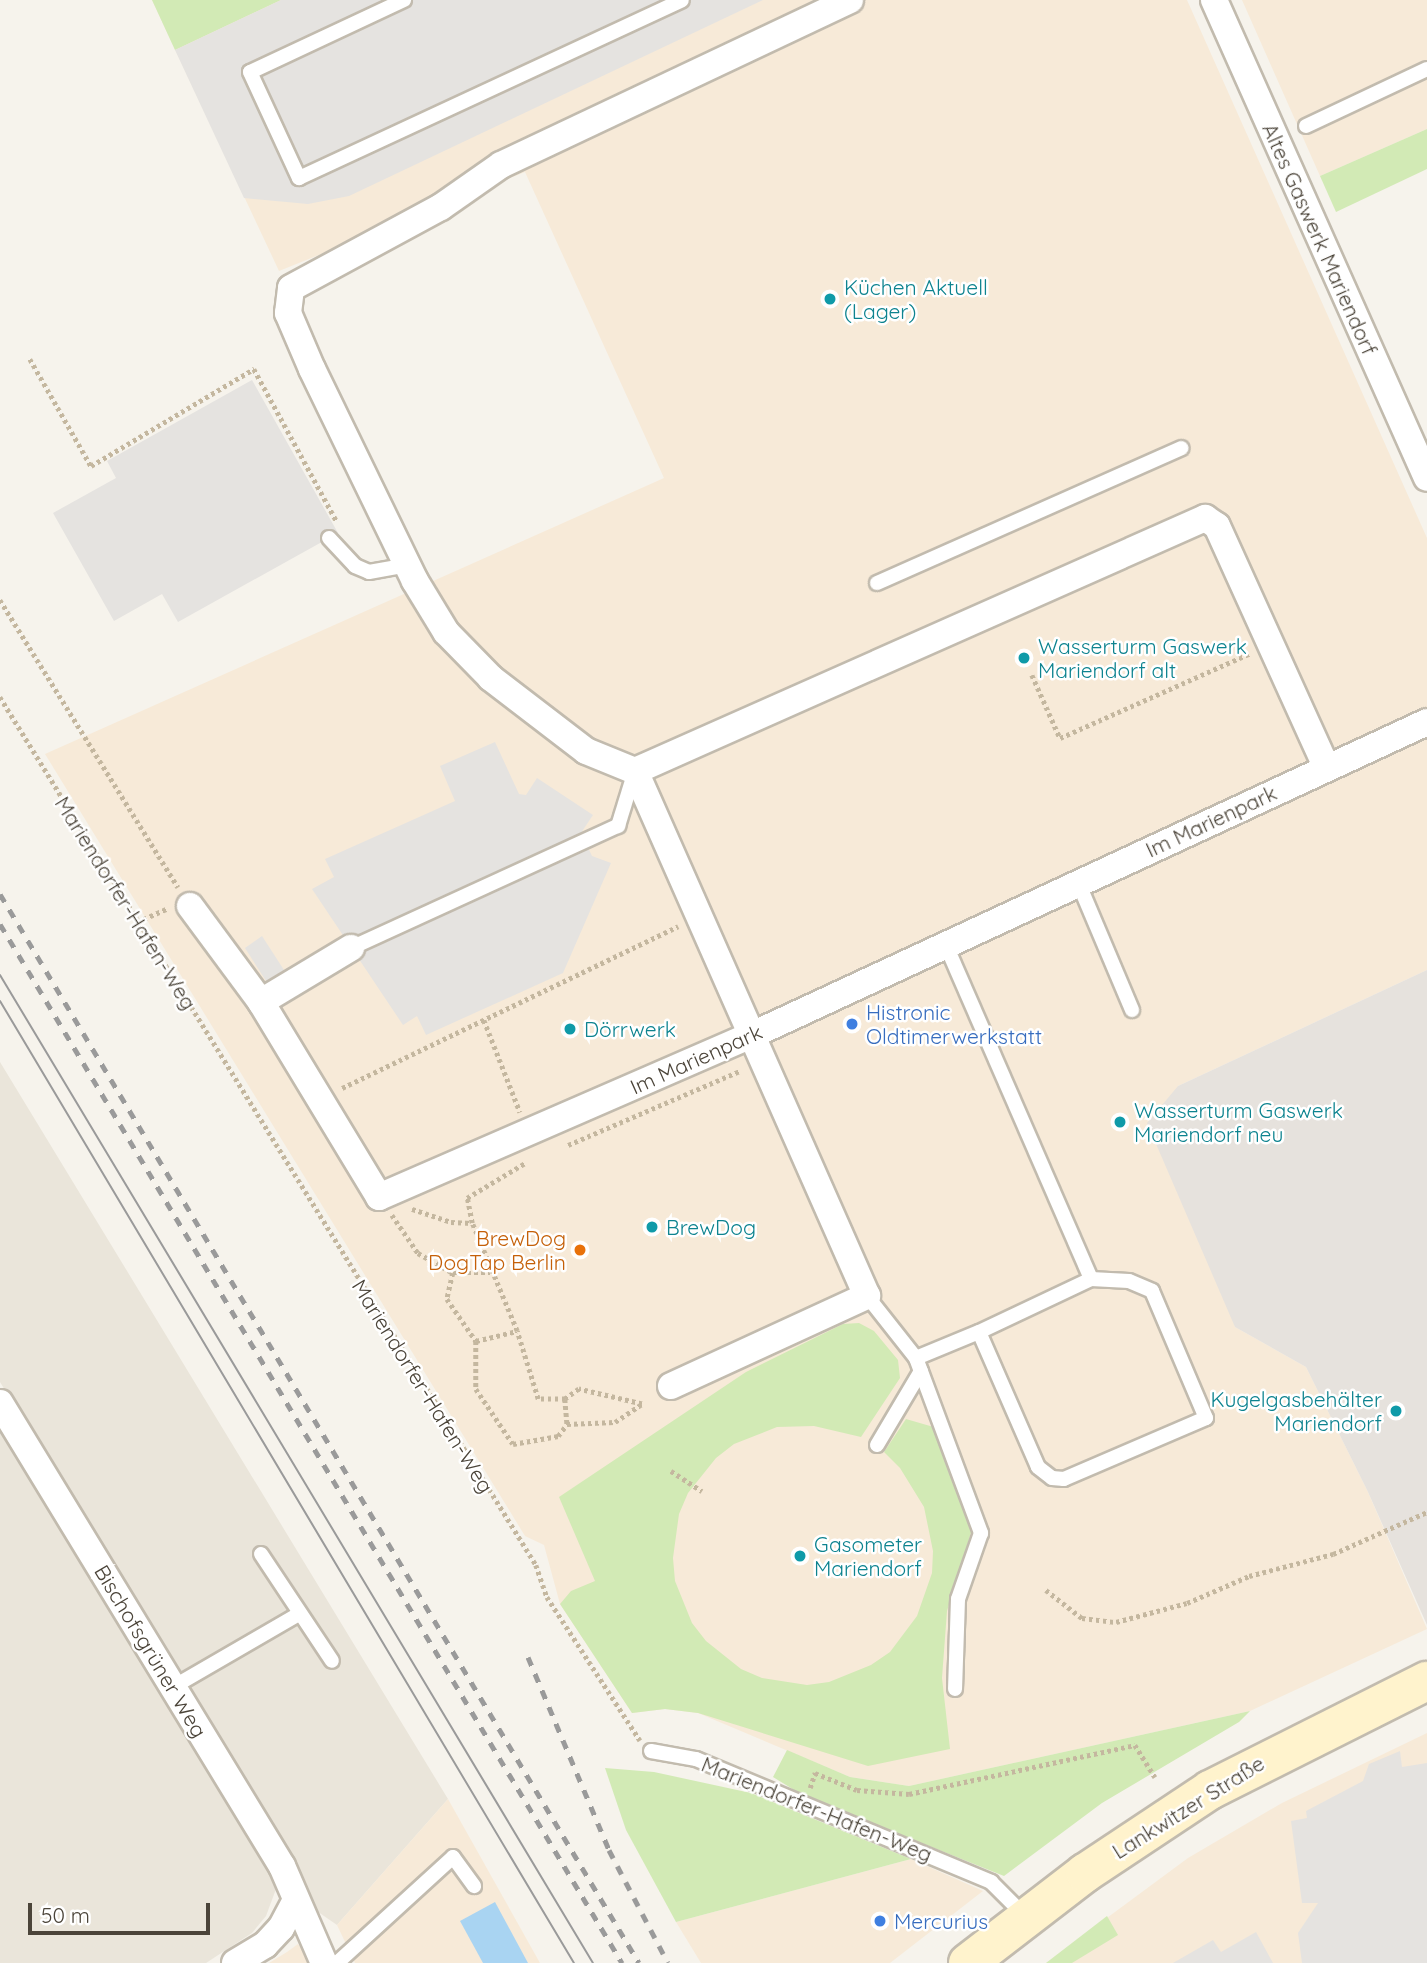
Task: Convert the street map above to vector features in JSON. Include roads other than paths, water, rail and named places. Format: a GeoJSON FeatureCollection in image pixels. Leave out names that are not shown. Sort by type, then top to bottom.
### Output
{"type":"FeatureCollection","features":[{"type":"Feature","properties":{"kind":"main road","name":"Lankwitzer Straße"},"geometry":{"type":"LineString","coordinates":[[968,1963],[1141,1833],[1210,1790],[1427,1681]]}},
{"type":"Feature","properties":{"kind":"street"},"geometry":{"type":"LineString","coordinates":[[671,1386],[867,1296],[755,1049],[635,771],[586,751],[491,678],[446,632],[407,565],[288,313],[291,288],[441,207],[501,165],[850,0]]}},
{"type":"Feature","properties":{"kind":"street","name":"Altes Gaswerk Mariendorf"},"geometry":{"type":"LineString","coordinates":[[1214,0],[1427,478]]}},
{"type":"Feature","properties":{"kind":"street"},"geometry":{"type":"LineString","coordinates":[[635,771],[1200,518],[1217,526],[1327,768]]}},
{"type":"Feature","properties":{"kind":"street","name":"Im Marienpark"},"geometry":{"type":"LineString","coordinates":[[261,1002],[379,1197],[528,1132],[755,1049],[782,1020],[1427,722]]}},
{"type":"Feature","properties":{"kind":"street"},"geometry":{"type":"LineString","coordinates":[[190,906],[212,930],[261,1002],[351,948]]}},
{"type":"Feature","properties":{"kind":"street","name":"Bischofsgrüner Weg"},"geometry":{"type":"LineString","coordinates":[[0,1403],[282,1866],[295,1902],[324,1963]]}},
{"type":"Feature","properties":{"kind":"street"},"geometry":{"type":"LineString","coordinates":[[235,1963],[265,1945],[281,1928],[295,1902]]}},
{"type":"Feature","properties":{"kind":"lane"},"geometry":{"type":"LineString","coordinates":[[404,0],[250,72],[299,178],[682,0]]}},
{"type":"Feature","properties":{"kind":"lane"},"geometry":{"type":"LineString","coordinates":[[1306,126],[1427,69]]}},
{"type":"Feature","properties":{"kind":"lane"},"geometry":{"type":"LineString","coordinates":[[877,583],[1181,448]]}},
{"type":"Feature","properties":{"kind":"lane"},"geometry":{"type":"LineString","coordinates":[[336,535],[355,566],[369,572],[407,565]]}},
{"type":"Feature","properties":{"kind":"lane"},"geometry":{"type":"LineString","coordinates":[[351,948],[618,827],[635,771]]}},
{"type":"Feature","properties":{"kind":"lane"},"geometry":{"type":"LineString","coordinates":[[1078,882],[1132,1010]]}},
{"type":"Feature","properties":{"kind":"lane"},"geometry":{"type":"LineString","coordinates":[[945,943],[1091,1279]]}},
{"type":"Feature","properties":{"kind":"lane"},"geometry":{"type":"LineString","coordinates":[[877,1446],[918,1364],[979,1332],[1091,1279],[1129,1281],[1152,1291],[1206,1418],[1064,1479],[1052,1478],[1038,1467],[979,1332]]}},
{"type":"Feature","properties":{"kind":"lane"},"geometry":{"type":"LineString","coordinates":[[867,1296],[918,1364],[981,1533],[958,1600],[955,1689]]}},
{"type":"Feature","properties":{"kind":"lane"},"geometry":{"type":"LineString","coordinates":[[261,1554],[332,1661]]}},
{"type":"Feature","properties":{"kind":"lane"},"geometry":{"type":"LineString","coordinates":[[173,1686],[299,1614]]}},
{"type":"Feature","properties":{"kind":"lane","name":"Mariendorfer-Hafen-Weg"},"geometry":{"type":"LineString","coordinates":[[650,1751],[696,1759],[999,1889],[1026,1917]]}},
{"type":"Feature","properties":{"kind":"lane"},"geometry":{"type":"LineString","coordinates":[[337,1963],[453,1857],[474,1885]]}},
{"type":"Feature","properties":{"kind":"water"},"geometry":{"type":"Polygon","coordinates":[[[495,1902],[528,1963],[483,1963],[460,1921],[495,1902]]]}},
{"type":"Feature","properties":{"kind":"tram line"},"geometry":{"type":"LineString","coordinates":[[0,975],[593,1963]]}},
{"type":"Feature","properties":{"kind":"tram line"},"geometry":{"type":"LineString","coordinates":[[0,1001],[574,1963]]}},
{"type":"Feature","properties":{"kind":"railway"},"geometry":{"type":"LineString","coordinates":[[0,894],[639,1963]]}},
{"type":"Feature","properties":{"kind":"railway"},"geometry":{"type":"LineString","coordinates":[[0,924],[622,1963]]}},
{"type":"Feature","properties":{"kind":"railway"},"geometry":{"type":"LineString","coordinates":[[528,1657],[609,1850],[668,1963]]}},
{"type":"Feature","properties":{"kind":"place","name":"Küchen Aktuell (Lager)"},"geometry":{"type":"Point","coordinates":[830,299]}},
{"type":"Feature","properties":{"kind":"place","name":"Wasserturm Gaswerk Mariendorf alt"},"geometry":{"type":"Point","coordinates":[1024,658]}},
{"type":"Feature","properties":{"kind":"place","name":"Histronic Oldtimerwerkstatt"},"geometry":{"type":"Point","coordinates":[852,1024]}},
{"type":"Feature","properties":{"kind":"place","name":"Dörrwerk"},"geometry":{"type":"Point","coordinates":[570,1029]}},
{"type":"Feature","properties":{"kind":"place","name":"Wasserturm Gaswerk Mariendorf neu"},"geometry":{"type":"Point","coordinates":[1120,1122]}},
{"type":"Feature","properties":{"kind":"place","name":"BrewDog"},"geometry":{"type":"Point","coordinates":[652,1227]}},
{"type":"Feature","properties":{"kind":"place","name":"BrewDog DogTap Berlin"},"geometry":{"type":"Point","coordinates":[580,1250]}},
{"type":"Feature","properties":{"kind":"place","name":"Kugelgasbehälter Mariendorf"},"geometry":{"type":"Point","coordinates":[1396,1411]}},
{"type":"Feature","properties":{"kind":"place","name":"Gasometer Mariendorf"},"geometry":{"type":"Point","coordinates":[800,1556]}},
{"type":"Feature","properties":{"kind":"place","name":"Mercurius"},"geometry":{"type":"Point","coordinates":[880,1921]}}]}
